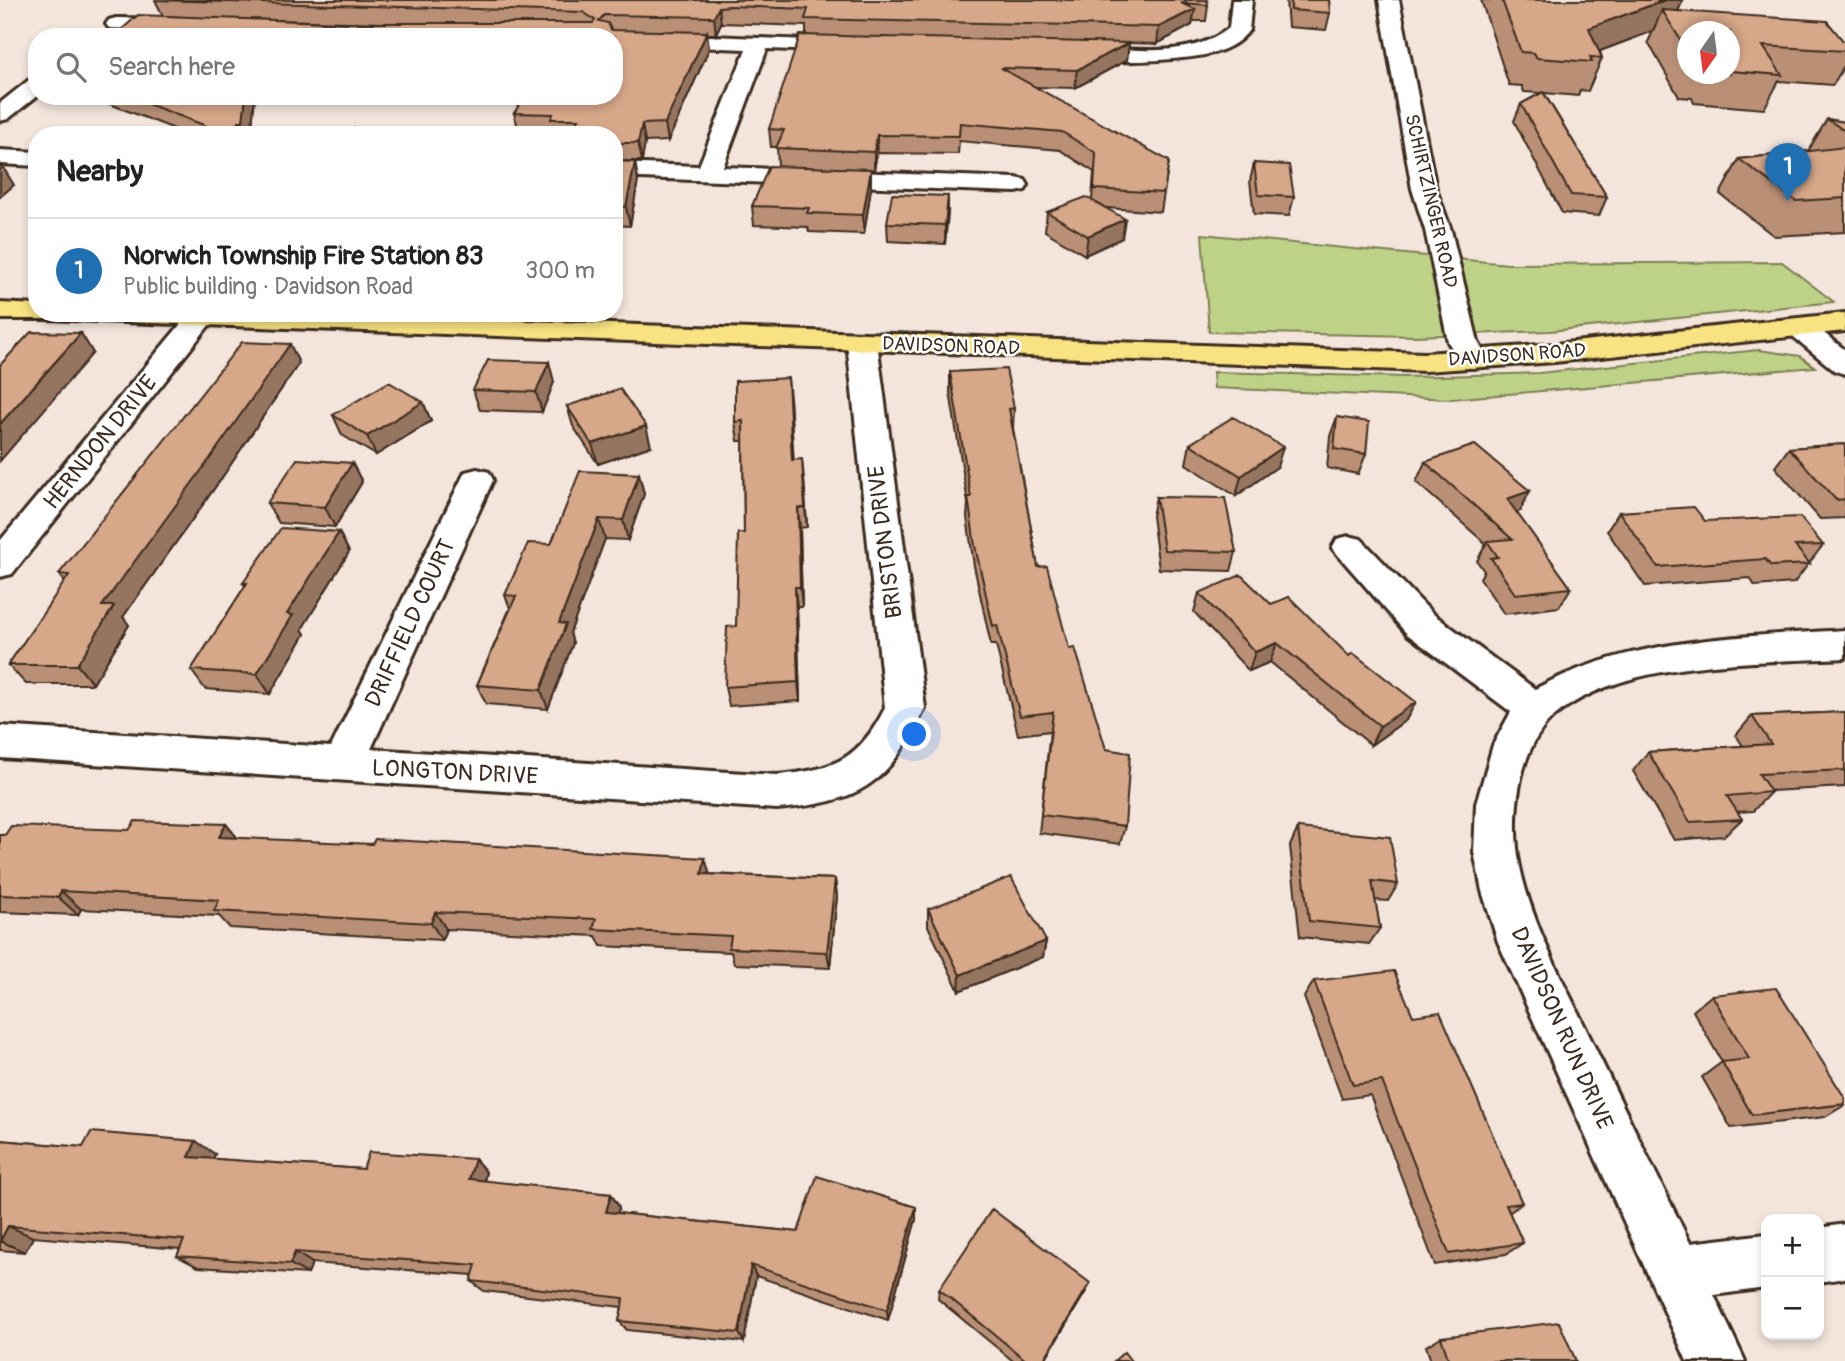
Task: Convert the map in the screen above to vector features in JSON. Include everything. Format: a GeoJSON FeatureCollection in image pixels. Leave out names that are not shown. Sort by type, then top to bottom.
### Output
{"type":"FeatureCollection","features":[{"type":"Feature","properties":{"kind":"main road"},"geometry":{"type":"LineString","coordinates":[[0,311],[28,313]]}},
{"type":"Feature","properties":{"kind":"main road","name":"DAVIDSON ROAD"},"geometry":{"type":"LineString","coordinates":[[286,322],[1354,361],[1473,359],[1845,322]]}},
{"type":"Feature","properties":{"kind":"street"},"geometry":{"type":"LineString","coordinates":[[1053,51],[1160,53],[1191,52],[1216,46],[1227,41],[1239,30],[1242,0]]}},
{"type":"Feature","properties":{"kind":"street","name":"SCHIRTZINGER ROAD"},"geometry":{"type":"LineString","coordinates":[[1389,0],[1424,189],[1438,230],[1462,338],[1473,359]]}},
{"type":"Feature","properties":{"kind":"street"},"geometry":{"type":"LineString","coordinates":[[111,28],[136,8]]}},
{"type":"Feature","properties":{"kind":"street"},"geometry":{"type":"LineString","coordinates":[[116,24],[205,26]]}},
{"type":"Feature","properties":{"kind":"street"},"geometry":{"type":"LineString","coordinates":[[623,38],[871,46]]}},
{"type":"Feature","properties":{"kind":"street"},"geometry":{"type":"LineString","coordinates":[[708,173],[759,43]]}},
{"type":"Feature","properties":{"kind":"street"},"geometry":{"type":"LineString","coordinates":[[0,114],[28,92]]}},
{"type":"Feature","properties":{"kind":"street"},"geometry":{"type":"LineString","coordinates":[[0,157],[28,159]]}},
{"type":"Feature","properties":{"kind":"street"},"geometry":{"type":"LineString","coordinates":[[623,170],[1016,185]]}},
{"type":"Feature","properties":{"kind":"street","name":"HERNDON DRIVE"},"geometry":{"type":"LineString","coordinates":[[0,565],[198,322]]}},
{"type":"Feature","properties":{"kind":"street"},"geometry":{"type":"LineString","coordinates":[[1799,327],[1845,365]]}},
{"type":"Feature","properties":{"kind":"street","name":"BRISTON DRIVE"},"geometry":{"type":"LineString","coordinates":[[862,342],[905,708],[891,739]]}},
{"type":"Feature","properties":{"kind":"street","name":"DRIFFIELD COURT"},"geometry":{"type":"LineString","coordinates":[[343,765],[477,480]]}},
{"type":"Feature","properties":{"kind":"street"},"geometry":{"type":"LineString","coordinates":[[1349,548],[1420,624],[1536,710]]}},
{"type":"Feature","properties":{"kind":"street","name":"DAVIDSON RUN DRIVE"},"geometry":{"type":"LineString","coordinates":[[1716,1361],[1521,942],[1501,878],[1495,840],[1503,768],[1536,710],[1543,703],[1624,667],[1685,656],[1845,644]]}},
{"type":"Feature","properties":{"kind":"street","name":"LONGTON DRIVE"},"geometry":{"type":"LineString","coordinates":[[0,742],[777,792],[820,789],[870,765],[891,739]]}},
{"type":"Feature","properties":{"kind":"street"},"geometry":{"type":"LineString","coordinates":[[1824,1254],[1845,1251]]}},
{"type":"Feature","properties":{"kind":"street"},"geometry":{"type":"LineString","coordinates":[[1674,1273],[1761,1262]]}},
{"type":"Feature","properties":{"kind":"green space"},"geometry":{"type":"Polygon","coordinates":[[[1202,234],[1508,264],[1782,262],[1834,302],[1550,331],[1416,336],[1209,332],[1202,234]]]}},
{"type":"Feature","properties":{"kind":"green space"},"geometry":{"type":"Polygon","coordinates":[[[1759,350],[1800,356],[1815,367],[1451,399],[1214,388],[1213,372],[1405,377],[1539,373],[1759,350]]]}},
{"type":"Feature","properties":{"kind":"building"},"geometry":{"type":"Polygon","coordinates":[[[155,0],[1207,0],[1208,5],[1181,3],[1195,9],[1159,27],[805,19],[808,9],[730,6],[719,7],[714,17],[604,15],[599,21],[608,23],[610,28],[123,28],[138,15],[350,23],[593,23],[595,20],[583,12],[155,0]]]}},
{"type":"Feature","properties":{"kind":"building"},"geometry":{"type":"Polygon","coordinates":[[[1291,0],[1329,0],[1330,13],[1291,10],[1291,0]]]}},
{"type":"Feature","properties":{"kind":"building"},"geometry":{"type":"Polygon","coordinates":[[[1502,0],[1665,0],[1589,28],[1602,58],[1590,57],[1592,62],[1537,58],[1534,53],[1521,52],[1502,0]]]}},
{"type":"Feature","properties":{"kind":"building"},"geometry":{"type":"Polygon","coordinates":[[[1662,10],[1827,21],[1845,43],[1845,51],[1763,46],[1782,75],[1740,72],[1740,21],[1677,21],[1677,34],[1662,10]]]}},
{"type":"Feature","properties":{"kind":"building"},"geometry":{"type":"Polygon","coordinates":[[[623,30],[707,32],[665,123],[642,124],[638,143],[623,143],[623,126],[575,126],[579,119],[551,119],[553,114],[514,113],[519,105],[623,105],[623,30]]]}},
{"type":"Feature","properties":{"kind":"building"},"geometry":{"type":"Polygon","coordinates":[[[800,35],[1129,43],[1077,70],[1001,68],[1169,161],[1164,193],[1094,189],[1096,153],[1062,132],[960,123],[959,136],[877,135],[874,152],[776,148],[784,130],[769,129],[800,35]]]}},
{"type":"Feature","properties":{"kind":"building"},"geometry":{"type":"Polygon","coordinates":[[[1543,92],[1607,197],[1571,195],[1521,104],[1543,92]]]}},
{"type":"Feature","properties":{"kind":"building"},"geometry":{"type":"Polygon","coordinates":[[[151,105],[245,105],[243,121],[239,121],[238,126],[206,126],[151,105]]]}},
{"type":"Feature","properties":{"kind":"building"},"geometry":{"type":"Polygon","coordinates":[[[1827,119],[1845,122],[1845,131],[1827,119]]]}},
{"type":"Feature","properties":{"kind":"building"},"geometry":{"type":"Polygon","coordinates":[[[1845,147],[1845,198],[1796,201],[1739,159],[1845,147]]]}},
{"type":"Feature","properties":{"kind":"building"},"geometry":{"type":"Polygon","coordinates":[[[623,161],[635,162],[626,207],[623,207],[623,161]]]}},
{"type":"Feature","properties":{"kind":"building"},"geometry":{"type":"Polygon","coordinates":[[[1254,163],[1289,165],[1294,197],[1258,195],[1254,163]]]}},
{"type":"Feature","properties":{"kind":"building"},"geometry":{"type":"Polygon","coordinates":[[[769,166],[871,169],[863,215],[807,213],[809,208],[752,206],[769,166]]]}},
{"type":"Feature","properties":{"kind":"building"},"geometry":{"type":"Polygon","coordinates":[[[892,194],[948,196],[945,225],[887,223],[892,194]]]}},
{"type":"Feature","properties":{"kind":"building"},"geometry":{"type":"Polygon","coordinates":[[[1086,197],[1125,219],[1088,236],[1047,212],[1086,197]]]}},
{"type":"Feature","properties":{"kind":"building"},"geometry":{"type":"Polygon","coordinates":[[[31,332],[81,333],[0,424],[0,365],[31,332]]]}},
{"type":"Feature","properties":{"kind":"building"},"geometry":{"type":"Polygon","coordinates":[[[242,342],[290,344],[102,606],[114,606],[77,665],[8,665],[69,575],[59,574],[242,342]]]}},
{"type":"Feature","properties":{"kind":"building"},"geometry":{"type":"Polygon","coordinates":[[[488,360],[549,362],[536,392],[473,390],[488,360]]]}},
{"type":"Feature","properties":{"kind":"building"},"geometry":{"type":"Polygon","coordinates":[[[1006,369],[1014,408],[1009,409],[1038,567],[1047,566],[1069,649],[1075,648],[1106,749],[1130,753],[1125,826],[1041,815],[1053,712],[1020,716],[997,625],[993,626],[975,546],[968,497],[971,497],[950,372],[1006,369]]]}},
{"type":"Feature","properties":{"kind":"building"},"geometry":{"type":"Polygon","coordinates":[[[788,378],[792,460],[802,459],[805,508],[798,508],[800,587],[795,587],[798,682],[725,687],[727,627],[736,626],[738,533],[744,533],[743,421],[735,422],[735,381],[788,378]]]}},
{"type":"Feature","properties":{"kind":"building"},"geometry":{"type":"Polygon","coordinates":[[[389,382],[423,402],[367,436],[333,415],[389,382]]]}},
{"type":"Feature","properties":{"kind":"building"},"geometry":{"type":"Polygon","coordinates":[[[620,389],[646,426],[592,444],[567,406],[620,389]]]}},
{"type":"Feature","properties":{"kind":"building"},"geometry":{"type":"Polygon","coordinates":[[[1233,417],[1283,447],[1241,476],[1190,444],[1233,417]]]}},
{"type":"Feature","properties":{"kind":"building"},"geometry":{"type":"Polygon","coordinates":[[[1337,417],[1369,422],[1366,454],[1334,449],[1337,417]]]}},
{"type":"Feature","properties":{"kind":"building"},"geometry":{"type":"Polygon","coordinates":[[[1845,444],[1845,499],[1836,500],[1789,448],[1845,444]]]}},
{"type":"Feature","properties":{"kind":"building"},"geometry":{"type":"Polygon","coordinates":[[[1475,445],[1530,491],[1507,499],[1571,588],[1515,594],[1491,558],[1498,557],[1487,541],[1512,539],[1425,462],[1475,445]]]}},
{"type":"Feature","properties":{"kind":"building"},"geometry":{"type":"Polygon","coordinates":[[[297,459],[352,463],[325,507],[267,503],[297,459]]]}},
{"type":"Feature","properties":{"kind":"building"},"geometry":{"type":"Polygon","coordinates":[[[580,471],[639,474],[623,520],[599,519],[559,623],[566,624],[541,690],[477,685],[516,596],[505,595],[528,543],[551,544],[580,471]]]}},
{"type":"Feature","properties":{"kind":"building"},"geometry":{"type":"Polygon","coordinates":[[[1156,497],[1225,498],[1236,552],[1164,550],[1156,497]]]}},
{"type":"Feature","properties":{"kind":"building"},"geometry":{"type":"Polygon","coordinates":[[[1694,507],[1705,521],[1800,517],[1823,545],[1795,546],[1810,564],[1771,566],[1765,559],[1658,567],[1619,512],[1694,507]]]}},
{"type":"Feature","properties":{"kind":"building"},"geometry":{"type":"Polygon","coordinates":[[[281,528],[339,532],[287,614],[293,615],[257,674],[191,670],[247,583],[243,583],[281,528]]]}},
{"type":"Feature","properties":{"kind":"building"},"geometry":{"type":"Polygon","coordinates":[[[1241,575],[1271,604],[1289,597],[1349,656],[1353,653],[1416,702],[1380,726],[1277,643],[1255,652],[1199,593],[1241,575]]]}},
{"type":"Feature","properties":{"kind":"building"},"geometry":{"type":"Polygon","coordinates":[[[1845,712],[1845,770],[1759,774],[1771,792],[1727,796],[1742,819],[1690,822],[1648,752],[1771,744],[1752,716],[1845,712]]]}},
{"type":"Feature","properties":{"kind":"building"},"geometry":{"type":"Polygon","coordinates":[[[135,821],[226,824],[219,837],[372,844],[375,839],[705,858],[702,874],[835,879],[827,952],[729,948],[731,936],[593,929],[596,919],[435,912],[431,923],[214,911],[219,900],[61,891],[58,897],[0,895],[0,835],[5,835],[11,826],[129,830],[135,821]]]}},
{"type":"Feature","properties":{"kind":"building"},"geometry":{"type":"Polygon","coordinates":[[[1298,828],[1390,837],[1398,884],[1372,881],[1380,928],[1309,921],[1298,828]]]}},
{"type":"Feature","properties":{"kind":"building"},"geometry":{"type":"Polygon","coordinates":[[[1011,877],[1046,941],[960,975],[928,909],[1011,877]]]}},
{"type":"Feature","properties":{"kind":"building"},"geometry":{"type":"Polygon","coordinates":[[[1394,971],[1413,1016],[1440,1012],[1522,1203],[1506,1205],[1523,1243],[1449,1254],[1382,1081],[1353,1085],[1314,981],[1394,971]]]}},
{"type":"Feature","properties":{"kind":"building"},"geometry":{"type":"Polygon","coordinates":[[[1776,988],[1845,1098],[1845,1104],[1752,1115],[1722,1062],[1749,1059],[1712,995],[1776,988]]]}},
{"type":"Feature","properties":{"kind":"building"},"geometry":{"type":"Polygon","coordinates":[[[91,1132],[196,1141],[189,1157],[363,1169],[369,1152],[475,1159],[469,1179],[611,1194],[606,1212],[798,1232],[817,1176],[916,1207],[887,1310],[751,1265],[739,1333],[619,1321],[624,1298],[471,1281],[476,1265],[295,1252],[290,1264],[177,1256],[184,1240],[8,1226],[0,1241],[0,1140],[83,1147],[91,1132]]]}},
{"type":"Feature","properties":{"kind":"building"},"geometry":{"type":"Polygon","coordinates":[[[992,1209],[1090,1283],[1043,1361],[1027,1361],[939,1289],[992,1209]]]}},
{"type":"Feature","properties":{"kind":"building"},"geometry":{"type":"Polygon","coordinates":[[[1559,1322],[1576,1361],[1449,1361],[1441,1337],[1559,1322]]]}},
{"type":"Feature","properties":{"kind":"building"},"geometry":{"type":"Polygon","coordinates":[[[1124,1352],[1131,1361],[1114,1361],[1124,1352]]]}},
{"type":"Feature","properties":{"kind":"place","name":"Norwich Township Fire Station 83"},"geometry":{"type":"Point","coordinates":[1788,201]}}]}
